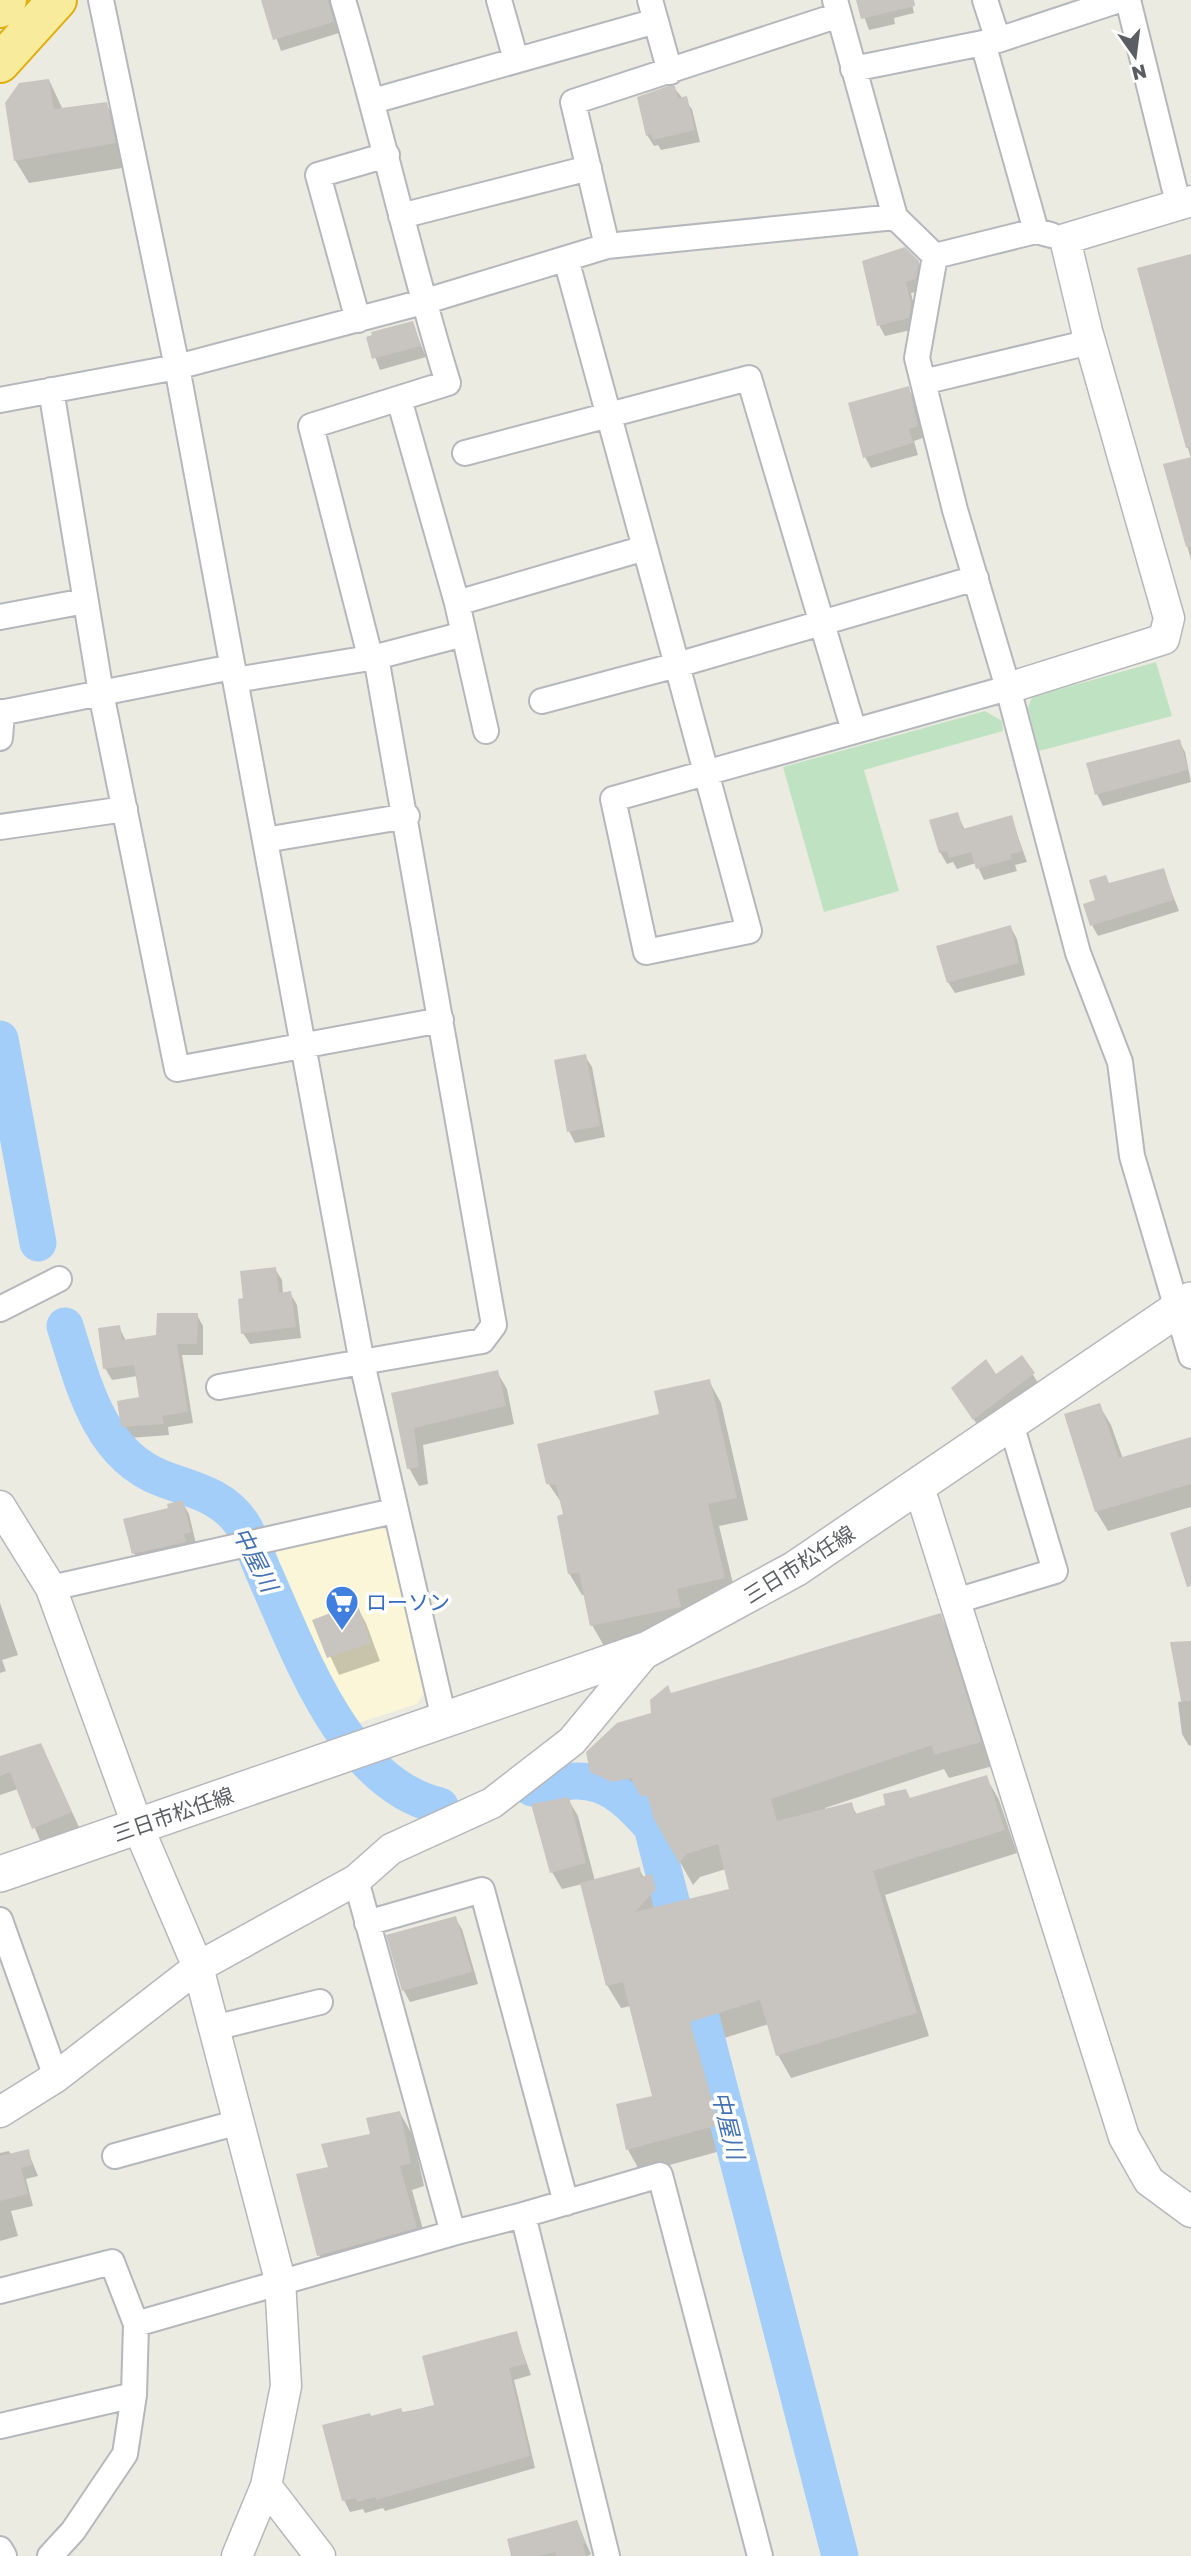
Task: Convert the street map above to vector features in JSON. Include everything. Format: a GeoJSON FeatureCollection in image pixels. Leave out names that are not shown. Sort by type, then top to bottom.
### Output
{"type":"FeatureCollection","features":[{"type":"Feature","properties":{"kind":"highway"},"geometry":{"type":"LineString","coordinates":[[0,8],[7,0]]}},
{"type":"Feature","properties":{"kind":"highway"},"geometry":{"type":"LineString","coordinates":[[0,63],[57,0]]}},
{"type":"Feature","properties":{"kind":"main road","name":"三日市松任線"},"geometry":{"type":"LineString","coordinates":[[0,1874],[648,1649],[795,1569],[1183,1306]]}},
{"type":"Feature","properties":{"kind":"street"},"geometry":{"type":"LineString","coordinates":[[101,0],[177,368],[362,1363],[444,1719]]}},
{"type":"Feature","properties":{"kind":"street"},"geometry":{"type":"LineString","coordinates":[[219,1387],[482,1341],[494,1325],[407,816],[373,657],[311,426],[448,383],[423,302],[373,101],[343,0]]}},
{"type":"Feature","properties":{"kind":"street"},"geometry":{"type":"LineString","coordinates":[[499,0],[516,60]]}},
{"type":"Feature","properties":{"kind":"street"},"geometry":{"type":"LineString","coordinates":[[985,0],[990,41],[1036,231]]}},
{"type":"Feature","properties":{"kind":"street"},"geometry":{"type":"LineString","coordinates":[[853,69],[990,41],[1119,0]]}},
{"type":"Feature","properties":{"kind":"street"},"geometry":{"type":"LineString","coordinates":[[935,256],[1036,231],[1065,239],[1185,204],[1128,0]]}},
{"type":"Feature","properties":{"kind":"street"},"geometry":{"type":"LineString","coordinates":[[607,246],[573,102],[670,72],[837,8],[895,217],[935,256]]}},
{"type":"Feature","properties":{"kind":"street"},"geometry":{"type":"LineString","coordinates":[[373,101],[516,60],[653,10],[670,72]]}},
{"type":"Feature","properties":{"kind":"street"},"geometry":{"type":"LineString","coordinates":[[358,320],[318,174],[387,155]]}},
{"type":"Feature","properties":{"kind":"street"},"geometry":{"type":"LineString","coordinates":[[401,216],[589,168]]}},
{"type":"Feature","properties":{"kind":"street"},"geometry":{"type":"LineString","coordinates":[[0,400],[177,368],[423,302],[607,246],[895,217]]}},
{"type":"Feature","properties":{"kind":"street"},"geometry":{"type":"LineString","coordinates":[[566,260],[707,773],[749,931],[646,952],[612,799],[707,773],[1007,688],[1164,639],[1169,618],[1090,342],[1065,239]]}},
{"type":"Feature","properties":{"kind":"street"},"geometry":{"type":"LineString","coordinates":[[935,256],[917,358],[1078,953],[1120,1062],[1132,1156],[1183,1306],[1191,1356]]}},
{"type":"Feature","properties":{"kind":"street"},"geometry":{"type":"LineString","coordinates":[[923,382],[1090,342]]}},
{"type":"Feature","properties":{"kind":"street"},"geometry":{"type":"LineString","coordinates":[[465,453],[749,378],[854,731]]}},
{"type":"Feature","properties":{"kind":"street"},"geometry":{"type":"LineString","coordinates":[[51,390],[101,693],[177,1069],[441,1020]]}},
{"type":"Feature","properties":{"kind":"street"},"geometry":{"type":"LineString","coordinates":[[399,399],[457,603],[486,731]]}},
{"type":"Feature","properties":{"kind":"street"},"geometry":{"type":"LineString","coordinates":[[457,603],[645,548]]}},
{"type":"Feature","properties":{"kind":"street"},"geometry":{"type":"LineString","coordinates":[[542,701],[677,665],[976,578]]}},
{"type":"Feature","properties":{"kind":"street"},"geometry":{"type":"LineString","coordinates":[[0,618],[85,601]]}},
{"type":"Feature","properties":{"kind":"street"},"geometry":{"type":"LineString","coordinates":[[0,738],[1,713],[101,693],[234,673],[373,657],[464,634]]}},
{"type":"Feature","properties":{"kind":"street"},"geometry":{"type":"LineString","coordinates":[[0,827],[125,808]]}},
{"type":"Feature","properties":{"kind":"street"},"geometry":{"type":"LineString","coordinates":[[265,840],[407,816]]}},
{"type":"Feature","properties":{"kind":"street"},"geometry":{"type":"LineString","coordinates":[[0,1309],[59,1279]]}},
{"type":"Feature","properties":{"kind":"street"},"geometry":{"type":"LineString","coordinates":[[956,1601],[1055,1571],[1011,1424]]}},
{"type":"Feature","properties":{"kind":"street"},"geometry":{"type":"LineString","coordinates":[[919,1487],[1124,2137],[1149,2180],[1191,2212]]}},
{"type":"Feature","properties":{"kind":"street"},"geometry":{"type":"LineString","coordinates":[[0,1506],[51,1588],[138,1827],[198,1967],[281,2280],[286,2386],[267,2486],[237,2556]]}},
{"type":"Feature","properties":{"kind":"street"},"geometry":{"type":"LineString","coordinates":[[51,1588],[394,1511]]}},
{"type":"Feature","properties":{"kind":"street"},"geometry":{"type":"LineString","coordinates":[[0,2112],[56,2077],[198,1967],[356,1880],[391,1849],[492,1803],[562,1749],[648,1649]]}},
{"type":"Feature","properties":{"kind":"street"},"geometry":{"type":"LineString","coordinates":[[356,1880],[453,2233]]}},
{"type":"Feature","properties":{"kind":"street"},"geometry":{"type":"LineString","coordinates":[[367,1923],[482,1890],[566,2203]]}},
{"type":"Feature","properties":{"kind":"street"},"geometry":{"type":"LineString","coordinates":[[0,1920],[56,2077]]}},
{"type":"Feature","properties":{"kind":"street"},"geometry":{"type":"LineString","coordinates":[[214,2028],[320,2001]]}},
{"type":"Feature","properties":{"kind":"street"},"geometry":{"type":"LineString","coordinates":[[115,2155],[239,2122]]}},
{"type":"Feature","properties":{"kind":"street"},"geometry":{"type":"LineString","coordinates":[[136,2324],[281,2280],[660,2175],[760,2556]]}},
{"type":"Feature","properties":{"kind":"street"},"geometry":{"type":"LineString","coordinates":[[523,2215],[607,2556]]}},
{"type":"Feature","properties":{"kind":"street"},"geometry":{"type":"LineString","coordinates":[[0,2291],[112,2262],[136,2324],[134,2395],[125,2454],[73,2531],[50,2556]]}},
{"type":"Feature","properties":{"kind":"street"},"geometry":{"type":"LineString","coordinates":[[0,2426],[134,2395]]}},
{"type":"Feature","properties":{"kind":"street"},"geometry":{"type":"LineString","coordinates":[[267,2486],[320,2556]]}},
{"type":"Feature","properties":{"kind":"street"},"geometry":{"type":"LineString","coordinates":[[0,2549],[4,2556]]}},
{"type":"Feature","properties":{"kind":"shaded area"},"geometry":{"type":"Polygon","coordinates":[[[375,1524],[386,1531],[425,1692],[417,1704],[349,1726],[270,1550],[375,1524]]]}},
{"type":"Feature","properties":{"kind":"green space"},"geometry":{"type":"Polygon","coordinates":[[[1156,662],[1172,716],[1039,751],[1028,708],[1032,697],[1156,662]]]}},
{"type":"Feature","properties":{"kind":"green space"},"geometry":{"type":"Polygon","coordinates":[[[985,711],[1002,721],[1003,731],[864,770],[899,891],[824,912],[783,767],[985,711]]]}},
{"type":"Feature","properties":{"kind":"building"},"geometry":{"type":"Polygon","coordinates":[[[261,0],[328,0],[334,22],[273,40],[261,0]]]}},
{"type":"Feature","properties":{"kind":"building"},"geometry":{"type":"Polygon","coordinates":[[[856,0],[914,0],[915,6],[861,19],[856,0]]]}},
{"type":"Feature","properties":{"kind":"building"},"geometry":{"type":"Polygon","coordinates":[[[49,79],[54,109],[107,102],[116,143],[14,161],[5,103],[19,83],[49,79]]]}},
{"type":"Feature","properties":{"kind":"building"},"geometry":{"type":"Polygon","coordinates":[[[675,86],[678,98],[687,96],[695,130],[653,140],[651,134],[646,136],[637,97],[675,86]]]}},
{"type":"Feature","properties":{"kind":"building"},"geometry":{"type":"Polygon","coordinates":[[[905,247],[919,261],[916,279],[906,282],[911,305],[909,318],[877,326],[862,261],[905,247]]]}},
{"type":"Feature","properties":{"kind":"building"},"geometry":{"type":"Polygon","coordinates":[[[1191,254],[1191,447],[1186,448],[1137,268],[1191,254]]]}},
{"type":"Feature","properties":{"kind":"building"},"geometry":{"type":"Polygon","coordinates":[[[413,321],[421,346],[372,359],[366,337],[372,335],[371,332],[413,321]]]}},
{"type":"Feature","properties":{"kind":"building"},"geometry":{"type":"Polygon","coordinates":[[[909,386],[918,426],[909,429],[913,443],[863,458],[848,403],[909,386]]]}},
{"type":"Feature","properties":{"kind":"building"},"geometry":{"type":"Polygon","coordinates":[[[1191,457],[1191,547],[1186,547],[1163,464],[1191,457]]]}},
{"type":"Feature","properties":{"kind":"building"},"geometry":{"type":"Polygon","coordinates":[[[1180,739],[1188,770],[1095,795],[1086,763],[1180,739]]]}},
{"type":"Feature","properties":{"kind":"building"},"geometry":{"type":"Polygon","coordinates":[[[958,812],[963,829],[1012,815],[1022,851],[1010,854],[1012,859],[976,869],[971,852],[949,858],[947,851],[939,853],[929,820],[958,812]]]}},
{"type":"Feature","properties":{"kind":"building"},"geometry":{"type":"Polygon","coordinates":[[[1164,868],[1174,900],[1090,926],[1083,904],[1095,900],[1089,880],[1106,875],[1109,883],[1164,868]]]}},
{"type":"Feature","properties":{"kind":"building"},"geometry":{"type":"Polygon","coordinates":[[[1011,925],[1019,963],[947,983],[936,946],[1011,925]]]}},
{"type":"Feature","properties":{"kind":"building"},"geometry":{"type":"Polygon","coordinates":[[[586,1054],[600,1126],[567,1132],[554,1060],[586,1054]]]}},
{"type":"Feature","properties":{"kind":"building"},"geometry":{"type":"Polygon","coordinates":[[[276,1267],[279,1293],[291,1291],[296,1327],[241,1334],[238,1299],[243,1298],[240,1271],[276,1267]]]}},
{"type":"Feature","properties":{"kind":"building"},"geometry":{"type":"Polygon","coordinates":[[[157,1313],[198,1313],[197,1344],[177,1344],[188,1412],[162,1416],[164,1424],[121,1427],[117,1401],[139,1397],[134,1365],[103,1369],[98,1328],[120,1325],[122,1340],[156,1335],[157,1313]]]}},
{"type":"Feature","properties":{"kind":"building"},"geometry":{"type":"Polygon","coordinates":[[[1022,1355],[1035,1373],[973,1420],[951,1388],[986,1359],[996,1374],[1022,1355]]]}},
{"type":"Feature","properties":{"kind":"building"},"geometry":{"type":"Polygon","coordinates":[[[498,1370],[506,1406],[414,1428],[419,1467],[407,1469],[391,1393],[498,1370]]]}},
{"type":"Feature","properties":{"kind":"building"},"geometry":{"type":"Polygon","coordinates":[[[710,1379],[737,1498],[708,1504],[725,1578],[677,1589],[681,1607],[590,1626],[579,1573],[568,1574],[557,1516],[563,1514],[556,1485],[546,1484],[537,1444],[659,1414],[654,1391],[710,1379]]]}},
{"type":"Feature","properties":{"kind":"building"},"geometry":{"type":"Polygon","coordinates":[[[1100,1403],[1119,1458],[1191,1437],[1191,1484],[1095,1512],[1064,1414],[1100,1403]]]}},
{"type":"Feature","properties":{"kind":"building"},"geometry":{"type":"Polygon","coordinates":[[[183,1500],[191,1532],[184,1534],[186,1542],[132,1554],[123,1519],[168,1508],[167,1504],[183,1500]]]}},
{"type":"Feature","properties":{"kind":"building"},"geometry":{"type":"Polygon","coordinates":[[[1191,1526],[1191,1586],[1187,1587],[1170,1533],[1191,1526]]]}},
{"type":"Feature","properties":{"kind":"building","name":"ローソン"},"geometry":{"type":"Polygon","coordinates":[[[357,1603],[371,1643],[327,1658],[312,1620],[357,1603]]]}},
{"type":"Feature","properties":{"kind":"building"},"geometry":{"type":"Polygon","coordinates":[[[941,1613],[981,1742],[934,1755],[932,1745],[771,1799],[777,1821],[852,1802],[855,1814],[885,1805],[883,1794],[906,1789],[910,1798],[987,1775],[1005,1830],[873,1871],[917,2013],[776,2056],[760,2000],[690,2022],[719,2125],[626,2150],[616,2104],[652,2096],[623,1982],[606,1986],[580,1883],[640,1867],[641,1877],[652,1874],[656,1889],[635,1912],[729,1889],[718,1844],[687,1854],[679,1863],[654,1819],[647,1795],[641,1797],[631,1778],[612,1782],[590,1772],[586,1752],[617,1723],[651,1713],[650,1700],[668,1685],[671,1693],[941,1613]]]}},
{"type":"Feature","properties":{"kind":"building"},"geometry":{"type":"Polygon","coordinates":[[[1191,1641],[1191,1701],[1181,1701],[1170,1642],[1191,1641]]]}},
{"type":"Feature","properties":{"kind":"building"},"geometry":{"type":"Polygon","coordinates":[[[41,1743],[72,1812],[32,1829],[10,1772],[0,1776],[0,1756],[41,1743]]]}},
{"type":"Feature","properties":{"kind":"building"},"geometry":{"type":"Polygon","coordinates":[[[569,1797],[586,1863],[550,1873],[531,1804],[569,1797]]]}},
{"type":"Feature","properties":{"kind":"building"},"geometry":{"type":"Polygon","coordinates":[[[456,1916],[472,1972],[402,1991],[386,1935],[456,1916]]]}},
{"type":"Feature","properties":{"kind":"building"},"geometry":{"type":"Polygon","coordinates":[[[400,2111],[411,2163],[400,2166],[417,2228],[317,2256],[296,2174],[328,2167],[321,2144],[370,2134],[366,2118],[400,2111]]]}},
{"type":"Feature","properties":{"kind":"building"},"geometry":{"type":"Polygon","coordinates":[[[29,2149],[32,2165],[21,2168],[28,2194],[0,2201],[0,2156],[29,2149]]]}},
{"type":"Feature","properties":{"kind":"building"},"geometry":{"type":"Polygon","coordinates":[[[517,2331],[526,2364],[509,2368],[530,2456],[376,2500],[376,2497],[357,2502],[356,2498],[342,2501],[322,2425],[370,2413],[371,2416],[401,2408],[403,2413],[434,2405],[422,2356],[517,2331]]]}},
{"type":"Feature","properties":{"kind":"building"},"geometry":{"type":"Polygon","coordinates":[[[577,2520],[586,2543],[583,2544],[586,2556],[556,2556],[555,2552],[539,2556],[511,2556],[507,2539],[577,2520]]]}},
{"type":"Feature","properties":{"kind":"waterway","name":"中屋川"},"geometry":{"type":"LineString","coordinates":[[0,1039],[38,1243]]}},
{"type":"Feature","properties":{"kind":"waterway","name":"中屋川"},"geometry":{"type":"LineString","coordinates":[[65,1326],[96,1414],[122,1452],[140,1467],[161,1478],[205,1494],[234,1514],[248,1535],[310,1676],[352,1744],[377,1772],[407,1793],[440,1806]]}},
{"type":"Feature","properties":{"kind":"waterway","name":"中屋川"},"geometry":{"type":"LineString","coordinates":[[532,1788],[571,1781],[600,1785],[625,1799],[652,1827],[840,2556]]}},
{"type":"Feature","properties":{"kind":"place","name":"ローソン"},"geometry":{"type":"Point","coordinates":[342,1632]}}]}
